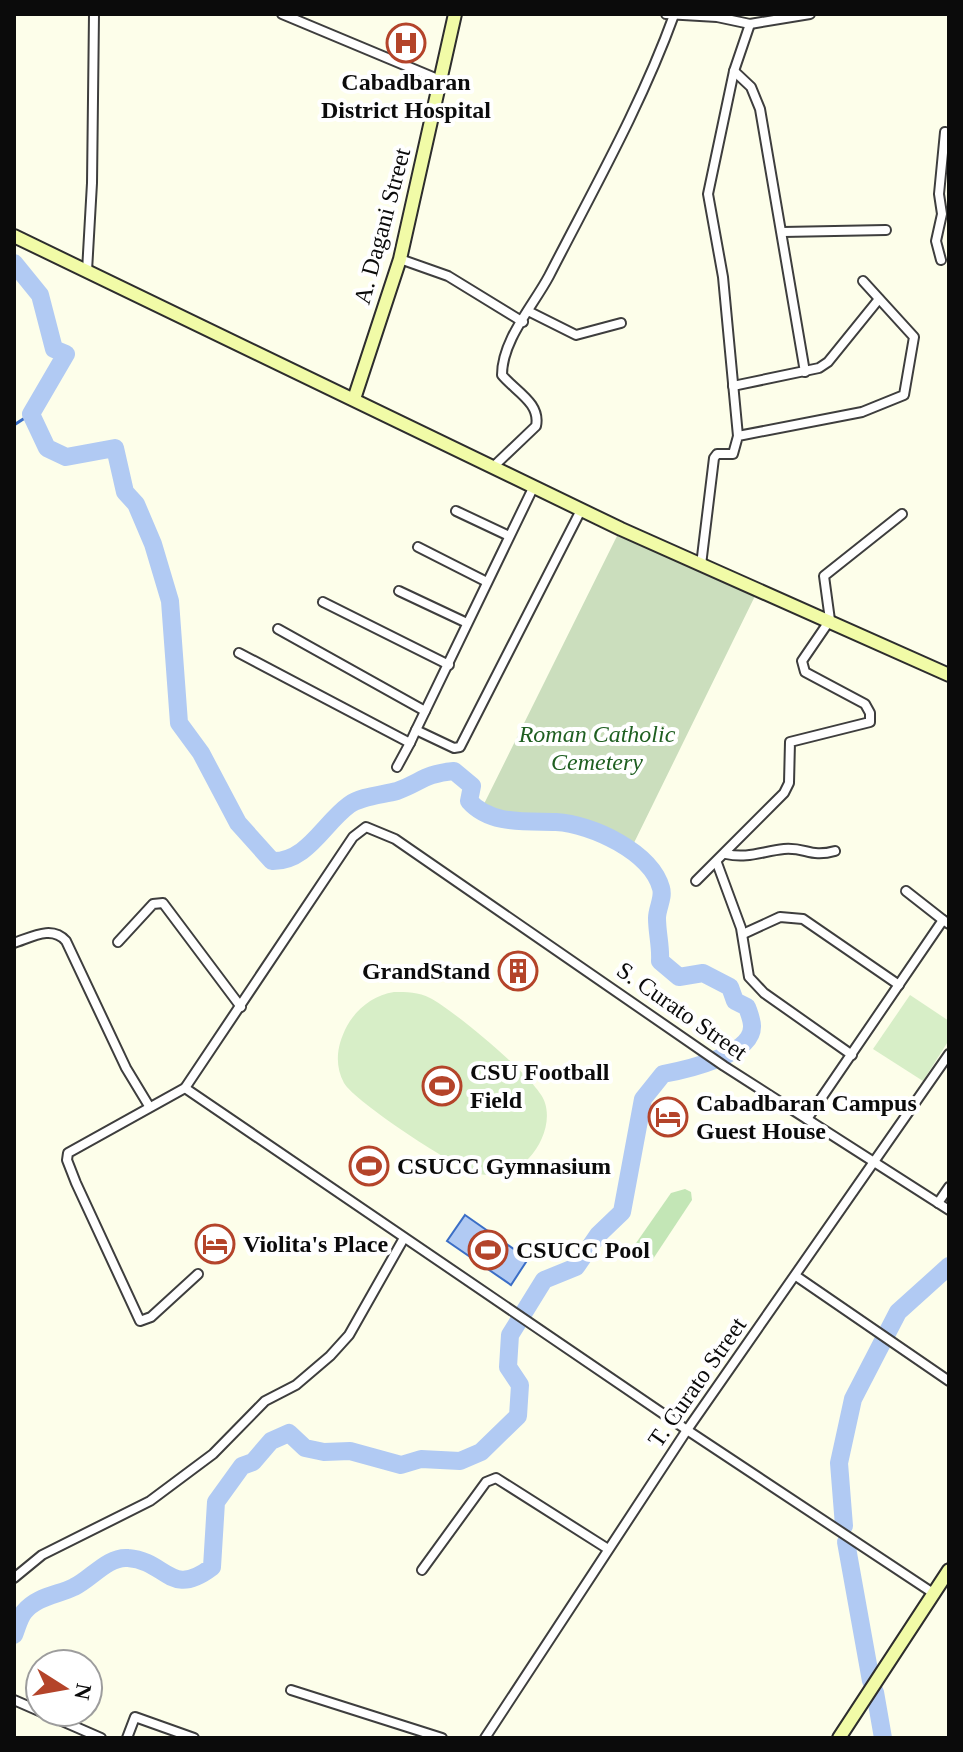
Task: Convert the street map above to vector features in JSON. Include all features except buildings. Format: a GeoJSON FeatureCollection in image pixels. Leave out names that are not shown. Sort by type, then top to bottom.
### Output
{"type":"FeatureCollection","features":[{"type":"Feature","properties":{"kind":"main road","name":"A. Dagani Street"},"geometry":{"type":"LineString","coordinates":[[354,399],[400,259],[455,14]]}},
{"type":"Feature","properties":{"kind":"main road"},"geometry":{"type":"LineString","coordinates":[[14,236],[581,510],[949,675]]}},
{"type":"Feature","properties":{"kind":"main road"},"geometry":{"type":"LineString","coordinates":[[839,1738],[949,1570]]}},
{"type":"Feature","properties":{"kind":"street"},"geometry":{"type":"LineString","coordinates":[[87,271],[94,14]]}},
{"type":"Feature","properties":{"kind":"street"},"geometry":{"type":"LineString","coordinates":[[282,14],[440,80]]}},
{"type":"Feature","properties":{"kind":"street"},"geometry":{"type":"LineString","coordinates":[[493,467],[536,426],[538,416],[530,401],[502,375],[506,350],[530,312],[651,80],[670,15],[717,17],[750,24],[810,14]]}},
{"type":"Feature","properties":{"kind":"street"},"geometry":{"type":"LineString","coordinates":[[701,565],[714,458],[717,454],[733,454],[738,436],[723,277],[708,194],[734,71],[750,24]]}},
{"type":"Feature","properties":{"kind":"street"},"geometry":{"type":"LineString","coordinates":[[734,71],[756,96],[783,232],[805,372]]}},
{"type":"Feature","properties":{"kind":"street"},"geometry":{"type":"LineString","coordinates":[[941,260],[936,241],[942,214],[939,194],[945,132],[949,133]]}},
{"type":"Feature","properties":{"kind":"street"},"geometry":{"type":"LineString","coordinates":[[783,232],[886,230]]}},
{"type":"Feature","properties":{"kind":"street"},"geometry":{"type":"LineString","coordinates":[[400,259],[448,276],[523,322]]}},
{"type":"Feature","properties":{"kind":"street"},"geometry":{"type":"LineString","coordinates":[[738,436],[862,412],[904,395],[914,337],[863,281]]}},
{"type":"Feature","properties":{"kind":"street"},"geometry":{"type":"LineString","coordinates":[[733,386],[805,372],[828,362],[879,299]]}},
{"type":"Feature","properties":{"kind":"street"},"geometry":{"type":"LineString","coordinates":[[530,312],[576,335],[621,323]]}},
{"type":"Feature","properties":{"kind":"street"},"geometry":{"type":"LineString","coordinates":[[397,767],[534,486]]}},
{"type":"Feature","properties":{"kind":"street"},"geometry":{"type":"LineString","coordinates":[[416,730],[454,748],[465,740],[581,510]]}},
{"type":"Feature","properties":{"kind":"street"},"geometry":{"type":"LineString","coordinates":[[456,511],[509,536]]}},
{"type":"Feature","properties":{"kind":"street"},"geometry":{"type":"LineString","coordinates":[[696,881],[726,854],[787,788],[790,742],[870,722],[870,713],[860,700],[805,672],[802,664],[830,620],[824,576],[902,514]]}},
{"type":"Feature","properties":{"kind":"street"},"geometry":{"type":"LineString","coordinates":[[418,547],[487,582]]}},
{"type":"Feature","properties":{"kind":"street"},"geometry":{"type":"LineString","coordinates":[[399,591],[467,623]]}},
{"type":"Feature","properties":{"kind":"street"},"geometry":{"type":"LineString","coordinates":[[323,602],[449,665]]}},
{"type":"Feature","properties":{"kind":"street"},"geometry":{"type":"LineString","coordinates":[[278,629],[425,711]]}},
{"type":"Feature","properties":{"kind":"street"},"geometry":{"type":"LineString","coordinates":[[239,653],[410,743]]}},
{"type":"Feature","properties":{"kind":"street","name":"S. Curato Street"},"geometry":{"type":"LineString","coordinates":[[241,1007],[353,837],[360,830],[372,827],[395,839],[724,1066],[949,1210]]}},
{"type":"Feature","properties":{"kind":"street"},"geometry":{"type":"LineString","coordinates":[[726,854],[746,857],[793,849],[816,856],[835,851]]}},
{"type":"Feature","properties":{"kind":"street"},"geometry":{"type":"LineString","coordinates":[[717,863],[743,934],[749,977],[764,993],[852,1055]]}},
{"type":"Feature","properties":{"kind":"street"},"geometry":{"type":"LineString","coordinates":[[807,1119],[946,922],[906,891]]}},
{"type":"Feature","properties":{"kind":"street"},"geometry":{"type":"LineString","coordinates":[[118,942],[153,904],[163,903],[241,1007],[185,1088],[71,1148],[67,1160],[140,1321],[151,1317],[198,1274]]}},
{"type":"Feature","properties":{"kind":"street"},"geometry":{"type":"LineString","coordinates":[[743,934],[780,917],[803,919],[899,985]]}},
{"type":"Feature","properties":{"kind":"street"},"geometry":{"type":"LineString","coordinates":[[14,943],[48,932],[61,935],[66,941],[126,1068],[149,1106]]}},
{"type":"Feature","properties":{"kind":"street","name":"T. Curato Street"},"geometry":{"type":"LineString","coordinates":[[485,1738],[687,1430],[949,1054]]}},
{"type":"Feature","properties":{"kind":"street"},"geometry":{"type":"LineString","coordinates":[[185,1088],[687,1430],[933,1593]]}},
{"type":"Feature","properties":{"kind":"street"},"geometry":{"type":"LineString","coordinates":[[938,1203],[949,1187]]}},
{"type":"Feature","properties":{"kind":"street"},"geometry":{"type":"LineString","coordinates":[[14,1578],[42,1555],[150,1501],[213,1454],[265,1401],[296,1385],[330,1356],[349,1335],[404,1238]]}},
{"type":"Feature","properties":{"kind":"street"},"geometry":{"type":"LineString","coordinates":[[796,1276],[949,1381]]}},
{"type":"Feature","properties":{"kind":"street"},"geometry":{"type":"LineString","coordinates":[[422,1570],[492,1478],[502,1480],[608,1549]]}},
{"type":"Feature","properties":{"kind":"street"},"geometry":{"type":"LineString","coordinates":[[291,1690],[442,1738]]}},
{"type":"Feature","properties":{"kind":"street"},"geometry":{"type":"LineString","coordinates":[[14,1700],[101,1738]]}},
{"type":"Feature","properties":{"kind":"street"},"geometry":{"type":"LineString","coordinates":[[127,1738],[135,1717],[194,1738]]}},
{"type":"Feature","properties":{"kind":"green space","name":"Roman Catholic Cemetery"},"geometry":{"type":"Polygon","coordinates":[[[619,532],[755,596],[630,851],[595,825],[559,817],[518,821],[481,810],[619,532]]]}},
{"type":"Feature","properties":{"kind":"green space","name":"CSU Football Field"},"geometry":{"type":"Polygon","coordinates":[[[394,992],[421,995],[441,1005],[494,1046],[540,1093],[547,1110],[546,1125],[538,1146],[524,1163],[493,1175],[468,1170],[386,1119],[344,1083],[338,1054],[347,1026],[367,1003],[394,992]]]}},
{"type":"Feature","properties":{"kind":"green space"},"geometry":{"type":"Polygon","coordinates":[[[910,995],[949,1021],[949,1040],[923,1081],[873,1049],[910,995]]]}},
{"type":"Feature","properties":{"kind":"green space"},"geometry":{"type":"Polygon","coordinates":[[[685,1189],[691,1192],[692,1200],[653,1259],[634,1246],[671,1193],[685,1189]]]}},
{"type":"Feature","properties":{"kind":"water","name":"CSUCC Pool"},"geometry":{"type":"Polygon","coordinates":[[[465,1215],[528,1259],[511,1285],[447,1241],[465,1215]]]}},
{"type":"Feature","properties":{"kind":"waterway"},"geometry":{"type":"LineString","coordinates":[[14,263],[40,295],[54,349],[66,354],[31,414],[47,448],[66,457],[115,448],[125,492],[136,504],[153,544],[170,601],[179,723],[201,753],[238,823],[272,861],[284,860],[305,849],[354,802],[397,791],[436,774],[454,771],[472,786],[469,801],[487,814],[509,820],[556,822],[586,828],[633,852],[655,875],[661,888],[657,918],[660,961],[679,977],[703,973],[730,987],[735,1001],[747,1007],[752,1026],[742,1045],[716,1059],[663,1074],[643,1099],[622,1212],[598,1235],[576,1267],[544,1280],[510,1335],[508,1367],[520,1385],[518,1416],[481,1452],[460,1461],[421,1459],[401,1465],[350,1451],[324,1452],[305,1448],[289,1433],[271,1441],[253,1462],[242,1466],[216,1502],[212,1567],[187,1580],[169,1576],[141,1561],[121,1558],[74,1587],[41,1599],[29,1607],[14,1635]]}},
{"type":"Feature","properties":{"kind":"waterway"},"geometry":{"type":"LineString","coordinates":[[14,425],[31,414]]}},
{"type":"Feature","properties":{"kind":"waterway"},"geometry":{"type":"LineString","coordinates":[[844,1526],[839,1463],[853,1399],[898,1312],[949,1266]]}},
{"type":"Feature","properties":{"kind":"waterway"},"geometry":{"type":"LineString","coordinates":[[846,1542],[871,1681]]}},
{"type":"Feature","properties":{"kind":"waterway"},"geometry":{"type":"LineString","coordinates":[[875,1692],[883,1738]]}},
{"type":"Feature","properties":{"kind":"place","name":"Cabadbaran District Hospital"},"geometry":{"type":"Point","coordinates":[406,43]}},
{"type":"Feature","properties":{"kind":"place","name":"GrandStand"},"geometry":{"type":"Point","coordinates":[518,971]}},
{"type":"Feature","properties":{"kind":"place","name":"CSU Football Field"},"geometry":{"type":"Point","coordinates":[442,1086]}},
{"type":"Feature","properties":{"kind":"place","name":"Cabadbaran Campus Guest House"},"geometry":{"type":"Point","coordinates":[668,1117]}},
{"type":"Feature","properties":{"kind":"place","name":"CSUCC Gymnasium"},"geometry":{"type":"Point","coordinates":[369,1166]}},
{"type":"Feature","properties":{"kind":"place","name":"Violita's Place"},"geometry":{"type":"Point","coordinates":[215,1244]}},
{"type":"Feature","properties":{"kind":"place","name":"CSUCC Pool"},"geometry":{"type":"Point","coordinates":[488,1250]}}]}
